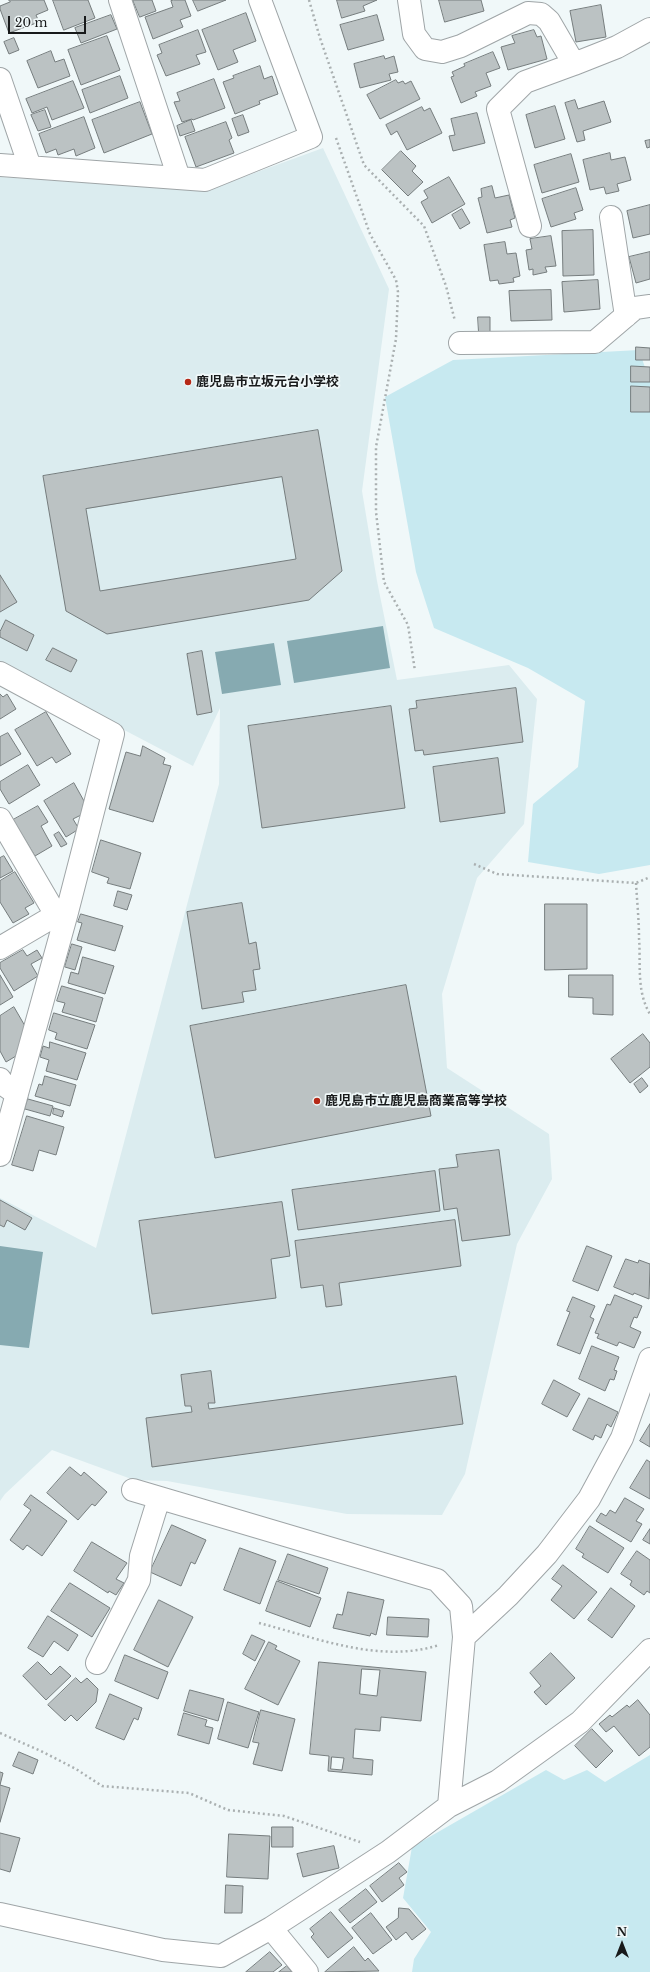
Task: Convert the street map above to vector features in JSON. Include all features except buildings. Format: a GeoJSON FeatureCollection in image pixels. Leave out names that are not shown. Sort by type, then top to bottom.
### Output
{"type":"FeatureCollection","features":[{"type":"Feature","properties":{"kind":"street"},"geometry":{"type":"LineString","coordinates":[[120,0],[179,178]]}},
{"type":"Feature","properties":{"kind":"street"},"geometry":{"type":"LineString","coordinates":[[0,165],[205,180],[311,137],[260,0]]}},
{"type":"Feature","properties":{"kind":"street"},"geometry":{"type":"LineString","coordinates":[[409,0],[414,34],[425,49],[442,52],[461,46],[528,13],[541,14],[550,21],[574,64]]}},
{"type":"Feature","properties":{"kind":"street"},"geometry":{"type":"LineString","coordinates":[[530,226],[498,109],[525,82],[617,47],[650,28]]}},
{"type":"Feature","properties":{"kind":"street"},"geometry":{"type":"LineString","coordinates":[[0,79],[30,167]]}},
{"type":"Feature","properties":{"kind":"street"},"geometry":{"type":"LineString","coordinates":[[611,217],[626,316]]}},
{"type":"Feature","properties":{"kind":"street"},"geometry":{"type":"LineString","coordinates":[[460,343],[595,342],[635,308],[650,306]]}},
{"type":"Feature","properties":{"kind":"street"},"geometry":{"type":"LineString","coordinates":[[0,673],[113,734],[61,915],[17,1094],[0,1156]]}},
{"type":"Feature","properties":{"kind":"street"},"geometry":{"type":"LineString","coordinates":[[0,819],[61,915]]}},
{"type":"Feature","properties":{"kind":"street"},"geometry":{"type":"LineString","coordinates":[[0,948],[61,915]]}},
{"type":"Feature","properties":{"kind":"street"},"geometry":{"type":"LineString","coordinates":[[0,1079],[4,1085],[17,1094]]}},
{"type":"Feature","properties":{"kind":"street"},"geometry":{"type":"LineString","coordinates":[[464,1637],[508,1596],[546,1554],[589,1499],[622,1438],[650,1359]]}},
{"type":"Feature","properties":{"kind":"street"},"geometry":{"type":"LineString","coordinates":[[133,1490],[437,1580],[461,1606],[464,1637],[449,1806]]}},
{"type":"Feature","properties":{"kind":"street"},"geometry":{"type":"LineString","coordinates":[[97,1663],[139,1580],[141,1556],[159,1498]]}},
{"type":"Feature","properties":{"kind":"street"},"geometry":{"type":"LineString","coordinates":[[0,1914],[163,1950],[221,1956],[263,1933],[388,1852],[449,1806],[498,1781],[580,1722],[650,1650]]}},
{"type":"Feature","properties":{"kind":"street"},"geometry":{"type":"LineString","coordinates":[[223,1972],[263,1933]]}},
{"type":"Feature","properties":{"kind":"street"},"geometry":{"type":"LineString","coordinates":[[263,1933],[306,1972]]}},
{"type":"Feature","properties":{"kind":"path"},"geometry":{"type":"LineString","coordinates":[[309,0],[320,38],[364,165],[424,226],[446,286],[460,343]]}},
{"type":"Feature","properties":{"kind":"path"},"geometry":{"type":"LineString","coordinates":[[333,130],[370,234],[396,280],[398,292],[396,339],[376,447],[376,512],[384,582],[408,625],[415,671]]}},
{"type":"Feature","properties":{"kind":"path"},"geometry":{"type":"LineString","coordinates":[[474,864],[496,874],[636,883],[650,877]]}},
{"type":"Feature","properties":{"kind":"path"},"geometry":{"type":"LineString","coordinates":[[636,883],[640,939],[640,978],[642,994],[650,1014]]}},
{"type":"Feature","properties":{"kind":"path"},"geometry":{"type":"LineString","coordinates":[[259,1623],[348,1646],[378,1652],[398,1653],[430,1648],[464,1637]]}},
{"type":"Feature","properties":{"kind":"path"},"geometry":{"type":"LineString","coordinates":[[0,1733],[64,1763],[102,1786],[189,1793],[228,1810],[284,1816],[388,1852]]}},
{"type":"Feature","properties":{"kind":"shaded area","name":"鹿児島市立鹿児島商業高等学校"},"geometry":{"type":"Polygon","coordinates":[[[323,148],[389,289],[362,491],[377,581],[397,680],[509,665],[537,699],[524,824],[477,878],[442,994],[447,1068],[549,1134],[552,1179],[517,1244],[465,1474],[442,1515],[347,1514],[167,1481],[134,1480],[52,1450],[5,1494],[0,1501],[0,1198],[96,1248],[219,784],[220,708],[193,766],[0,665],[0,177],[205,191],[323,148]]]}},
{"type":"Feature","properties":{"kind":"shaded area"},"geometry":{"type":"Polygon","coordinates":[[[639,350],[650,382],[650,865],[599,874],[528,862],[533,804],[578,767],[585,701],[528,668],[434,628],[416,572],[385,397],[453,360],[639,350]]]}},
{"type":"Feature","properties":{"kind":"shaded area"},"geometry":{"type":"Polygon","coordinates":[[[383,626],[390,668],[294,683],[287,641],[383,626]]]}},
{"type":"Feature","properties":{"kind":"shaded area"},"geometry":{"type":"Polygon","coordinates":[[[274,643],[281,685],[222,694],[215,652],[274,643]]]}},
{"type":"Feature","properties":{"kind":"shaded area"},"geometry":{"type":"Polygon","coordinates":[[[0,1246],[43,1252],[29,1348],[0,1345],[0,1246]]]}},
{"type":"Feature","properties":{"kind":"shaded area"},"geometry":{"type":"Polygon","coordinates":[[[650,1755],[650,1972],[412,1972],[414,1959],[431,1932],[403,1898],[412,1847],[546,1770],[564,1780],[587,1770],[605,1782],[650,1755]]]}},
{"type":"Feature","properties":{"kind":"place","name":"鹿児島市立坂元台小学校"},"geometry":{"type":"Point","coordinates":[188,382]}},
{"type":"Feature","properties":{"kind":"place","name":"鹿児島市立鹿児島商業高等学校"},"geometry":{"type":"Point","coordinates":[317,1101]}}]}
